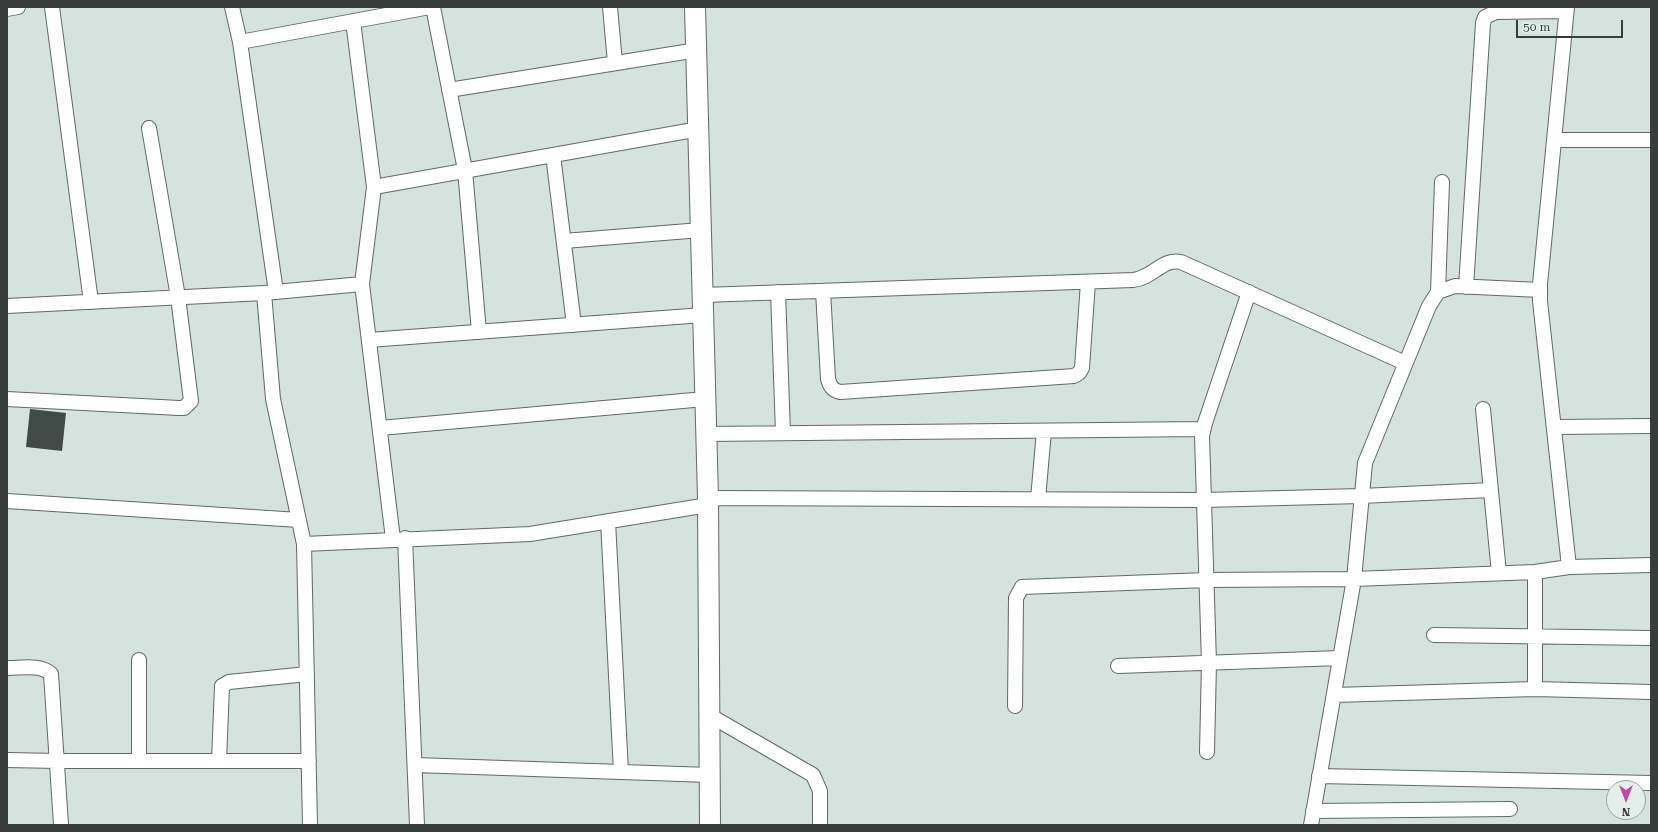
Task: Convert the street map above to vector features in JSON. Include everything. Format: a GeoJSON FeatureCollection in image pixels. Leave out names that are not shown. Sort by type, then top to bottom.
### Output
{"type":"FeatureCollection","features":[{"type":"Feature","properties":{"kind":"street"},"geometry":{"type":"LineString","coordinates":[[7,9],[18,7]]}},
{"type":"Feature","properties":{"kind":"street"},"geometry":{"type":"LineString","coordinates":[[52,7],[90,302]]}},
{"type":"Feature","properties":{"kind":"street"},"geometry":{"type":"LineString","coordinates":[[232,7],[240,42],[270,292],[273,399],[304,544],[310,825]]}},
{"type":"Feature","properties":{"kind":"street"},"geometry":{"type":"LineString","coordinates":[[240,42],[431,7],[465,170],[479,332]]}},
{"type":"Feature","properties":{"kind":"street"},"geometry":{"type":"LineString","coordinates":[[610,7],[616,63]]}},
{"type":"Feature","properties":{"kind":"street"},"geometry":{"type":"LineString","coordinates":[[695,7],[708,501],[710,825]]}},
{"type":"Feature","properties":{"kind":"street"},"geometry":{"type":"LineString","coordinates":[[1466,287],[1483,23],[1485,17],[1496,12],[1567,9],[1540,290],[1569,567]]}},
{"type":"Feature","properties":{"kind":"street"},"geometry":{"type":"LineString","coordinates":[[353,21],[374,187],[362,284],[380,428],[399,539],[415,765],[417,825]]}},
{"type":"Feature","properties":{"kind":"street"},"geometry":{"type":"LineString","coordinates":[[449,90],[697,50]]}},
{"type":"Feature","properties":{"kind":"street"},"geometry":{"type":"LineString","coordinates":[[7,399],[179,408],[188,405],[191,395],[178,297],[149,128]]}},
{"type":"Feature","properties":{"kind":"street"},"geometry":{"type":"LineString","coordinates":[[374,187],[699,129]]}},
{"type":"Feature","properties":{"kind":"street"},"geometry":{"type":"LineString","coordinates":[[1554,140],[1651,140]]}},
{"type":"Feature","properties":{"kind":"street"},"geometry":{"type":"LineString","coordinates":[[553,155],[574,325]]}},
{"type":"Feature","properties":{"kind":"street"},"geometry":{"type":"LineString","coordinates":[[1311,825],[1354,579],[1365,463],[1429,306],[1438,292],[1442,182]]}},
{"type":"Feature","properties":{"kind":"street"},"geometry":{"type":"LineString","coordinates":[[564,241],[701,230]]}},
{"type":"Feature","properties":{"kind":"street"},"geometry":{"type":"LineString","coordinates":[[703,295],[1141,280],[1148,277],[1168,262],[1174,260],[1249,292],[1405,363]]}},
{"type":"Feature","properties":{"kind":"street"},"geometry":{"type":"LineString","coordinates":[[823,291],[828,379],[834,390],[840,392],[1074,376],[1079,373],[1082,368],[1088,282]]}},
{"type":"Feature","properties":{"kind":"street"},"geometry":{"type":"LineString","coordinates":[[7,306],[270,292],[362,284]]}},
{"type":"Feature","properties":{"kind":"street"},"geometry":{"type":"LineString","coordinates":[[1438,292],[1455,286],[1540,290]]}},
{"type":"Feature","properties":{"kind":"street"},"geometry":{"type":"LineString","coordinates":[[778,292],[783,433]]}},
{"type":"Feature","properties":{"kind":"street"},"geometry":{"type":"LineString","coordinates":[[1207,752],[1209,663],[1203,429],[1249,292]]}},
{"type":"Feature","properties":{"kind":"street"},"geometry":{"type":"LineString","coordinates":[[369,340],[703,315]]}},
{"type":"Feature","properties":{"kind":"street"},"geometry":{"type":"LineString","coordinates":[[380,428],[705,399]]}},
{"type":"Feature","properties":{"kind":"street"},"geometry":{"type":"LineString","coordinates":[[1483,409],[1499,573]]}},
{"type":"Feature","properties":{"kind":"street"},"geometry":{"type":"LineString","coordinates":[[1554,427],[1651,426]]}},
{"type":"Feature","properties":{"kind":"street"},"geometry":{"type":"LineString","coordinates":[[706,434],[1203,429]]}},
{"type":"Feature","properties":{"kind":"street"},"geometry":{"type":"LineString","coordinates":[[1038,499],[1044,431]]}},
{"type":"Feature","properties":{"kind":"street"},"geometry":{"type":"LineString","coordinates":[[304,544],[530,534],[608,521],[708,501],[1038,499],[1204,500],[1361,496],[1491,490]]}},
{"type":"Feature","properties":{"kind":"street"},"geometry":{"type":"LineString","coordinates":[[7,500],[299,520]]}},
{"type":"Feature","properties":{"kind":"street"},"geometry":{"type":"LineString","coordinates":[[608,521],[621,772]]}},
{"type":"Feature","properties":{"kind":"street"},"geometry":{"type":"LineString","coordinates":[[1015,706],[1016,598],[1022,587],[1030,585],[1206,580],[1354,579],[1535,572],[1569,567],[1651,565]]}},
{"type":"Feature","properties":{"kind":"street"},"geometry":{"type":"LineString","coordinates":[[1535,572],[1535,689]]}},
{"type":"Feature","properties":{"kind":"street"},"geometry":{"type":"LineString","coordinates":[[1434,635],[1651,638]]}},
{"type":"Feature","properties":{"kind":"street"},"geometry":{"type":"LineString","coordinates":[[1118,666],[1340,658]]}},
{"type":"Feature","properties":{"kind":"street"},"geometry":{"type":"LineString","coordinates":[[138,761],[139,660]]}},
{"type":"Feature","properties":{"kind":"street"},"geometry":{"type":"LineString","coordinates":[[7,668],[40,668],[51,674],[62,825]]}},
{"type":"Feature","properties":{"kind":"street"},"geometry":{"type":"LineString","coordinates":[[219,761],[222,686],[229,682],[307,674]]}},
{"type":"Feature","properties":{"kind":"street"},"geometry":{"type":"LineString","coordinates":[[1334,695],[1535,689],[1651,692]]}},
{"type":"Feature","properties":{"kind":"street"},"geometry":{"type":"LineString","coordinates":[[709,715],[813,775],[820,791],[820,825]]}},
{"type":"Feature","properties":{"kind":"street"},"geometry":{"type":"LineString","coordinates":[[7,760],[309,761]]}},
{"type":"Feature","properties":{"kind":"street"},"geometry":{"type":"LineString","coordinates":[[415,765],[710,775]]}},
{"type":"Feature","properties":{"kind":"street"},"geometry":{"type":"LineString","coordinates":[[1319,776],[1651,783]]}},
{"type":"Feature","properties":{"kind":"street"},"geometry":{"type":"LineString","coordinates":[[1313,811],[1510,809]]}},
{"type":"Feature","properties":{"kind":"building"},"geometry":{"type":"Polygon","coordinates":[[[30,409],[66,413],[62,451],[26,447],[30,409]]]}}]}
